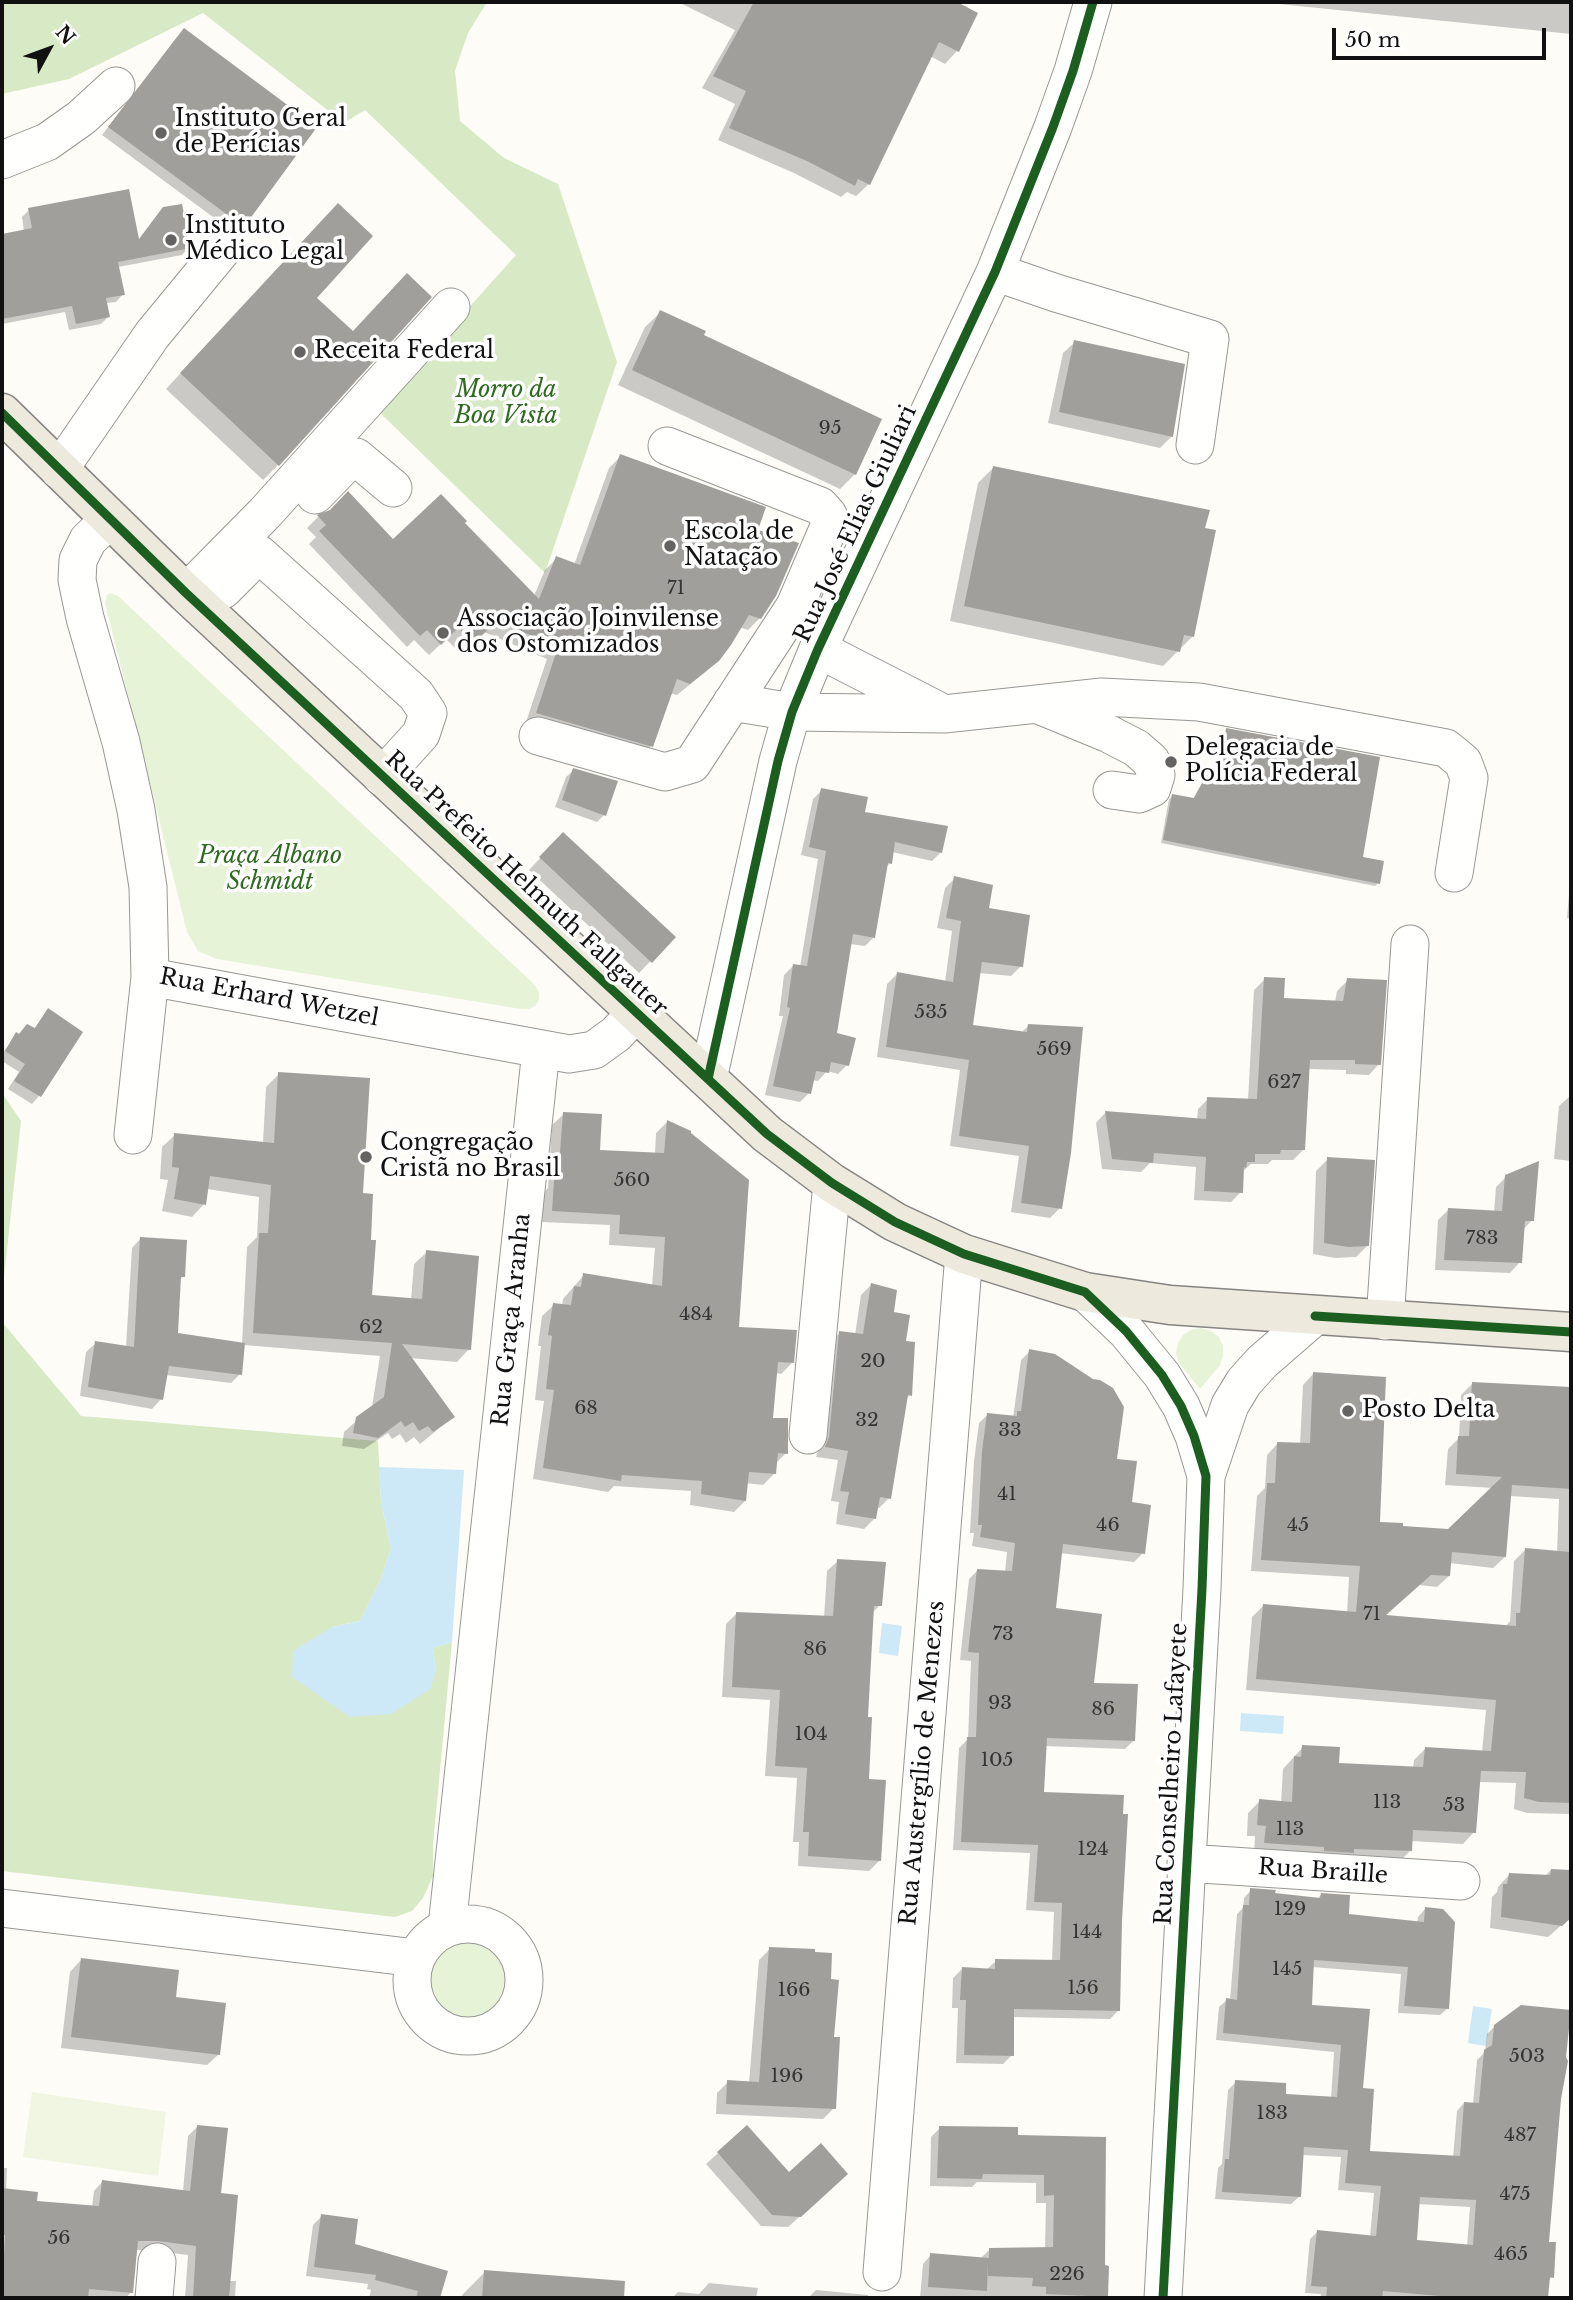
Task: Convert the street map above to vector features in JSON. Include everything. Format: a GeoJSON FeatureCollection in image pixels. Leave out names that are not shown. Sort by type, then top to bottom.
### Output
{"type":"FeatureCollection","features":[{"type":"Feature","properties":{"kind":"main road","name":"Rua Prefeito Helmuth Fallgatter"},"geometry":{"type":"LineString","coordinates":[[2,413],[195,601],[767,1134],[832,1183],[895,1222],[964,1255],[1085,1292],[1170,1304],[1315,1316],[1571,1332]]}},
{"type":"Feature","properties":{"kind":"street","name":"Rua José Elias Giuliari"},"geometry":{"type":"LineString","coordinates":[[708,1080],[778,761],[792,712],[818,649],[995,272],[1061,104],[1093,2]]}},
{"type":"Feature","properties":{"kind":"street"},"geometry":{"type":"LineString","coordinates":[[2,160],[47,142],[81,118],[116,86]]}},
{"type":"Feature","properties":{"kind":"street"},"geometry":{"type":"LineString","coordinates":[[59,470],[152,335],[222,250]]}},
{"type":"Feature","properties":{"kind":"street"},"geometry":{"type":"LineString","coordinates":[[995,272],[1210,339],[1195,445]]}},
{"type":"Feature","properties":{"kind":"street"},"geometry":{"type":"LineString","coordinates":[[195,601],[265,513],[452,307]]}},
{"type":"Feature","properties":{"kind":"street"},"geometry":{"type":"LineString","coordinates":[[538,736],[665,772],[692,764],[795,606],[831,522],[820,506],[667,446]]}},
{"type":"Feature","properties":{"kind":"street"},"geometry":{"type":"LineString","coordinates":[[195,601],[259,554],[352,457],[356,457],[393,488]]}},
{"type":"Feature","properties":{"kind":"street","name":"Rua Erhard Wetzel"},"geometry":{"type":"LineString","coordinates":[[110,519],[88,540],[78,560],[77,580],[85,618],[121,742],[136,810],[148,887],[150,977],[569,1054],[594,1050],[616,1034],[636,1013]]}},
{"type":"Feature","properties":{"kind":"street"},"geometry":{"type":"LineString","coordinates":[[259,554],[416,695],[428,713],[421,734],[382,777]]}},
{"type":"Feature","properties":{"kind":"street"},"geometry":{"type":"LineString","coordinates":[[818,649],[944,714]]}},
{"type":"Feature","properties":{"kind":"street"},"geometry":{"type":"LineString","coordinates":[[732,702],[792,712],[944,714],[1102,697],[1199,702],[1446,748],[1463,762],[1469,778],[1454,873]]}},
{"type":"Feature","properties":{"kind":"street"},"geometry":{"type":"LineString","coordinates":[[1036,704],[1109,734],[1136,748],[1151,761],[1156,775],[1152,788],[1139,794],[1112,790]]}},
{"type":"Feature","properties":{"kind":"street"},"geometry":{"type":"LineString","coordinates":[[1385,1321],[1410,944]]}},
{"type":"Feature","properties":{"kind":"street"},"geometry":{"type":"LineString","coordinates":[[133,1135],[150,977]]}},
{"type":"Feature","properties":{"kind":"street","name":"Rua Graça Aranha"},"geometry":{"type":"LineString","coordinates":[[447,1927],[541,1050]]}},
{"type":"Feature","properties":{"kind":"street"},"geometry":{"type":"LineString","coordinates":[[808,1435],[832,1183]]}},
{"type":"Feature","properties":{"kind":"street","name":"Rua Austergílio de Menezes"},"geometry":{"type":"LineString","coordinates":[[882,2272],[964,1255]]}},
{"type":"Feature","properties":{"kind":"street","name":"Rua Conselheiro Lafayete"},"geometry":{"type":"LineString","coordinates":[[1085,1292],[1126,1331],[1163,1375],[1194,1436],[1206,1476]]}},
{"type":"Feature","properties":{"kind":"street","name":"Rua Conselheiro Lafayete"},"geometry":{"type":"LineString","coordinates":[[1163,2298],[1206,1476],[1230,1405],[1244,1382],[1262,1362],[1315,1316]]}},
{"type":"Feature","properties":{"kind":"street","name":"Rua Braille"},"geometry":{"type":"LineString","coordinates":[[1185,1863],[1461,1881]]}},
{"type":"Feature","properties":{"kind":"street"},"geometry":{"type":"LineString","coordinates":[[2,1908],[416,1958]]}},
{"type":"Feature","properties":{"kind":"street"},"geometry":{"type":"LineString","coordinates":[[466,1924],[485,1926],[502,1936],[515,1950],[523,1967],[524,1987],[519,2005],[507,2021],[491,2031],[473,2036],[454,2034],[436,2026],[422,2013],[414,1995],[412,1976],[416,1958],[434,1935],[447,1927],[466,1924]]}},
{"type":"Feature","properties":{"kind":"street"},"geometry":{"type":"LineString","coordinates":[[154,2298],[157,2262]]}},
{"type":"Feature","properties":{"kind":"green space","name":"Morro da Boa Vista"},"geometry":{"type":"Polygon","coordinates":[[[2,2],[487,2],[468,33],[455,71],[460,121],[504,158],[558,184],[617,362],[545,573],[377,410],[516,255],[365,110],[344,123],[203,13],[69,79],[2,94],[2,2]]]}},
{"type":"Feature","properties":{"kind":"green space","name":"Praça Albano Schmidt"},"geometry":{"type":"Polygon","coordinates":[[[110,593],[118,596],[535,985],[539,1000],[535,1006],[521,1009],[217,959],[198,951],[187,932],[105,603],[110,593]]]}},
{"type":"Feature","properties":{"kind":"green space"},"geometry":{"type":"Polygon","coordinates":[[[2,1093],[21,1121],[2,1295],[2,1093]]]}},
{"type":"Feature","properties":{"kind":"green space"},"geometry":{"type":"Polygon","coordinates":[[[2,1322],[81,1416],[378,1441],[381,1502],[391,1548],[380,1581],[360,1621],[332,1627],[436,1672],[433,1648],[452,1642],[433,1845],[433,1876],[423,1898],[412,1911],[395,1917],[2,1871],[2,1322]]]}},
{"type":"Feature","properties":{"kind":"green space"},"geometry":{"type":"Polygon","coordinates":[[[1201,1328],[1219,1337],[1223,1356],[1220,1365],[1200,1389],[1179,1363],[1176,1353],[1183,1335],[1201,1328]]]}},
{"type":"Feature","properties":{"kind":"green space"},"geometry":{"type":"Polygon","coordinates":[[[468,1933],[486,1936],[501,1947],[512,1962],[515,1980],[512,1998],[501,2013],[486,2024],[468,2027],[450,2024],[435,2013],[424,1998],[421,1980],[424,1962],[435,1947],[450,1936],[468,1933]]]}},
{"type":"Feature","properties":{"kind":"green space"},"geometry":{"type":"Polygon","coordinates":[[[32,2092],[166,2112],[158,2176],[23,2157],[32,2092]]]}},
{"type":"Feature","properties":{"kind":"water"},"geometry":{"type":"Polygon","coordinates":[[[379,1467],[464,1470],[452,1642],[433,1648],[436,1672],[430,1689],[391,1714],[350,1717],[292,1677],[293,1651],[332,1627],[360,1621],[380,1581],[391,1548],[381,1502],[379,1467]]]}},
{"type":"Feature","properties":{"kind":"water"},"geometry":{"type":"Polygon","coordinates":[[[882,1623],[902,1626],[898,1656],[879,1653],[882,1623]]]}},
{"type":"Feature","properties":{"kind":"water"},"geometry":{"type":"Polygon","coordinates":[[[1241,1713],[1284,1716],[1283,1734],[1240,1731],[1241,1713]]]}},
{"type":"Feature","properties":{"kind":"water"},"geometry":{"type":"Polygon","coordinates":[[[1473,2006],[1492,2009],[1486,2046],[1468,2043],[1473,2006]]]}},
{"type":"Feature","properties":{"kind":"building"},"geometry":{"type":"Polygon","coordinates":[[[754,2],[957,2],[978,13],[959,52],[939,42],[870,185],[858,179],[855,186],[807,161],[729,128],[746,91],[713,76],[754,2]]]}},
{"type":"Feature","properties":{"kind":"building","name":"Instituto Geral de Perícias"},"geometry":{"type":"Polygon","coordinates":[[[184,28],[317,127],[244,227],[108,127],[184,28]]]}},
{"type":"Feature","properties":{"kind":"building"},"geometry":{"type":"Polygon","coordinates":[[[129,189],[139,239],[163,207],[182,204],[191,248],[118,262],[125,295],[106,298],[110,317],[76,324],[72,306],[2,319],[2,234],[32,228],[28,208],[129,189]]]}},
{"type":"Feature","properties":{"kind":"building","name":"Receita Federal"},"geometry":{"type":"Polygon","coordinates":[[[338,203],[373,236],[317,298],[353,331],[407,273],[432,297],[279,466],[180,373],[338,203]]]}},
{"type":"Feature","properties":{"kind":"building"},"geometry":{"type":"Polygon","coordinates":[[[660,310],[706,331],[704,335],[882,419],[856,475],[632,370],[660,310]]]}},
{"type":"Feature","properties":{"kind":"building"},"geometry":{"type":"Polygon","coordinates":[[[1074,340],[1185,364],[1173,437],[1059,412],[1074,340]]]}},
{"type":"Feature","properties":{"kind":"building"},"geometry":{"type":"Polygon","coordinates":[[[620,454],[766,507],[758,530],[799,543],[776,596],[761,619],[749,615],[719,661],[690,684],[677,679],[653,747],[536,713],[558,647],[497,621],[474,643],[458,628],[441,645],[427,630],[420,636],[319,531],[326,525],[317,515],[330,510],[348,491],[393,539],[441,494],[467,521],[465,523],[539,599],[556,556],[580,565],[620,454]]]}},
{"type":"Feature","properties":{"kind":"building"},"geometry":{"type":"Polygon","coordinates":[[[993,466],[1210,510],[1205,528],[1216,530],[1194,637],[1184,635],[1180,652],[964,606],[993,466]]]}},
{"type":"Feature","properties":{"kind":"building"},"geometry":{"type":"Polygon","coordinates":[[[1226,728],[1380,757],[1363,857],[1384,861],[1380,884],[1163,840],[1172,794],[1194,798],[1206,776],[1220,766],[1226,728]]]}},
{"type":"Feature","properties":{"kind":"building"},"geometry":{"type":"Polygon","coordinates":[[[573,768],[618,781],[606,816],[562,800],[573,768]]]}},
{"type":"Feature","properties":{"kind":"building"},"geometry":{"type":"Polygon","coordinates":[[[821,788],[868,797],[865,812],[948,826],[942,853],[895,842],[892,864],[888,863],[875,938],[853,934],[837,1033],[856,1038],[849,1066],[831,1062],[829,1073],[816,1071],[811,1094],[773,1086],[790,1008],[787,1007],[793,964],[807,966],[826,851],[809,847],[821,788]]]}},
{"type":"Feature","properties":{"kind":"building"},"geometry":{"type":"Polygon","coordinates":[[[563,832],[676,937],[652,963],[539,857],[563,832]]]}},
{"type":"Feature","properties":{"kind":"building"},"geometry":{"type":"Polygon","coordinates":[[[954,876],[993,885],[989,908],[1030,915],[1023,967],[982,962],[973,1025],[1027,1032],[1028,1024],[1083,1027],[1071,1153],[1062,1209],[1021,1203],[1029,1146],[959,1136],[969,1060],[886,1047],[897,972],[953,982],[961,921],[946,918],[954,876]]]}},
{"type":"Feature","properties":{"kind":"building"},"geometry":{"type":"Polygon","coordinates":[[[1264,977],[1285,978],[1284,998],[1343,1001],[1347,978],[1387,980],[1381,1065],[1355,1064],[1355,1060],[1310,1060],[1305,1150],[1255,1154],[1255,1162],[1247,1162],[1246,1168],[1244,1167],[1243,1193],[1204,1191],[1206,1157],[1154,1153],[1153,1163],[1112,1159],[1105,1111],[1206,1119],[1207,1097],[1257,1099],[1264,977]]]}},
{"type":"Feature","properties":{"kind":"building"},"geometry":{"type":"Polygon","coordinates":[[[48,1008],[83,1032],[41,1097],[14,1081],[25,1064],[5,1051],[16,1032],[19,1034],[27,1024],[35,1028],[48,1008]]]}},
{"type":"Feature","properties":{"kind":"building"},"geometry":{"type":"Polygon","coordinates":[[[278,1072],[370,1078],[363,1193],[373,1194],[371,1240],[376,1240],[372,1295],[422,1299],[426,1250],[479,1256],[471,1350],[402,1344],[455,1417],[433,1432],[428,1426],[419,1431],[413,1422],[405,1427],[401,1421],[378,1438],[353,1433],[356,1417],[384,1397],[392,1343],[253,1333],[259,1233],[268,1233],[271,1185],[210,1176],[206,1205],[174,1199],[179,1168],[172,1167],[174,1133],[274,1143],[278,1072]]]}},
{"type":"Feature","properties":{"kind":"building"},"geometry":{"type":"Polygon","coordinates":[[[563,1112],[602,1114],[600,1150],[664,1153],[667,1120],[691,1131],[749,1180],[739,1327],[797,1330],[794,1363],[778,1362],[773,1418],[788,1418],[788,1454],[778,1453],[776,1474],[749,1472],[746,1501],[701,1494],[702,1481],[622,1475],[621,1481],[543,1468],[554,1390],[546,1389],[552,1336],[548,1335],[553,1303],[571,1305],[574,1286],[581,1287],[583,1273],[662,1286],[665,1237],[619,1234],[620,1215],[552,1211],[554,1180],[558,1180],[563,1112]]]}},
{"type":"Feature","properties":{"kind":"building"},"geometry":{"type":"Polygon","coordinates":[[[1327,1157],[1375,1160],[1369,1246],[1348,1247],[1324,1243],[1327,1157]]]}},
{"type":"Feature","properties":{"kind":"building"},"geometry":{"type":"Polygon","coordinates":[[[1539,1161],[1534,1221],[1525,1221],[1522,1263],[1444,1260],[1448,1208],[1502,1211],[1505,1175],[1539,1161]]]}},
{"type":"Feature","properties":{"kind":"building"},"geometry":{"type":"Polygon","coordinates":[[[140,1237],[187,1240],[185,1277],[181,1277],[178,1333],[245,1343],[242,1375],[169,1366],[163,1400],[88,1387],[95,1341],[134,1347],[140,1237]]]}},
{"type":"Feature","properties":{"kind":"building"},"geometry":{"type":"Polygon","coordinates":[[[871,1283],[897,1290],[894,1312],[910,1315],[906,1341],[915,1342],[912,1396],[908,1395],[891,1499],[880,1497],[876,1519],[845,1514],[849,1492],[840,1491],[848,1451],[825,1447],[829,1437],[839,1331],[863,1334],[871,1283]]]}},
{"type":"Feature","properties":{"kind":"building"},"geometry":{"type":"Polygon","coordinates":[[[1029,1349],[1055,1354],[1093,1379],[1113,1388],[1124,1407],[1117,1459],[1137,1461],[1132,1502],[1151,1505],[1145,1554],[1063,1544],[1056,1608],[1102,1614],[1094,1683],[1138,1684],[1135,1741],[1047,1738],[1044,1792],[1124,1795],[1123,1814],[1128,1814],[1120,2011],[1014,2009],[1014,2056],[964,2055],[966,2000],[960,2000],[962,1967],[995,1969],[995,1959],[1060,1960],[1062,1903],[1034,1902],[1038,1845],[961,1842],[967,1737],[976,1737],[979,1653],[968,1652],[977,1569],[1012,1571],[1015,1543],[980,1537],[982,1525],[978,1525],[982,1451],[987,1413],[1017,1416],[1017,1411],[1021,1411],[1029,1349]]]}},
{"type":"Feature","properties":{"kind":"building"},"geometry":{"type":"Polygon","coordinates":[[[1313,1372],[1386,1377],[1380,1522],[1448,1529],[1502,1477],[1456,1474],[1458,1436],[1469,1436],[1472,1382],[1571,1387],[1571,1489],[1512,1485],[1506,1557],[1452,1552],[1450,1576],[1431,1575],[1386,1615],[1516,1626],[1516,1613],[1520,1613],[1525,1548],[1571,1552],[1571,1803],[1539,1802],[1524,1798],[1526,1772],[1481,1771],[1476,1833],[1413,1830],[1412,1851],[1354,1849],[1354,1853],[1324,1851],[1324,1847],[1264,1843],[1266,1826],[1257,1825],[1259,1799],[1292,1802],[1294,1756],[1301,1757],[1302,1745],[1340,1747],[1339,1763],[1423,1767],[1425,1747],[1491,1751],[1496,1700],[1256,1679],[1263,1604],[1356,1612],[1360,1566],[1261,1560],[1267,1483],[1275,1483],[1277,1442],[1310,1443],[1313,1372]]]}},
{"type":"Feature","properties":{"kind":"building"},"geometry":{"type":"Polygon","coordinates":[[[837,1559],[886,1562],[882,1606],[874,1606],[868,1717],[872,1717],[869,1779],[886,1780],[881,1861],[808,1856],[809,1832],[803,1832],[807,1768],[775,1766],[780,1690],[732,1687],[736,1612],[833,1616],[837,1559]]]}},
{"type":"Feature","properties":{"kind":"building"},"geometry":{"type":"Polygon","coordinates":[[[1551,1869],[1571,1870],[1571,1918],[1562,1926],[1501,1917],[1503,1884],[1507,1884],[1509,1873],[1550,1875],[1551,1869]]]}},
{"type":"Feature","properties":{"kind":"building"},"geometry":{"type":"Polygon","coordinates":[[[1250,1888],[1320,1898],[1321,1893],[1350,1895],[1349,1914],[1424,1922],[1425,1907],[1443,1909],[1455,1922],[1449,2009],[1404,2006],[1408,1967],[1314,1960],[1312,2005],[1370,2009],[1363,2088],[1374,2089],[1370,2151],[1460,2156],[1464,2102],[1479,2103],[1484,2050],[1492,2045],[1494,2025],[1521,2005],[1571,2010],[1549,2242],[1556,2242],[1554,2278],[1550,2277],[1548,2298],[1463,2298],[1383,2291],[1382,2298],[1326,2298],[1327,2287],[1311,2286],[1317,2230],[1376,2236],[1381,2186],[1345,2183],[1348,2150],[1304,2147],[1301,2197],[1222,2192],[1225,2159],[1229,2159],[1235,2080],[1286,2083],[1286,2094],[1337,2097],[1341,2045],[1223,2033],[1226,1998],[1237,2000],[1243,1905],[1249,1905],[1250,1888]],[[1420,2197],[1417,2240],[1473,2245],[1476,2200],[1420,2197]]]}},
{"type":"Feature","properties":{"kind":"building"},"geometry":{"type":"Polygon","coordinates":[[[769,1947],[815,1949],[815,1952],[832,1953],[831,1979],[839,1980],[834,2037],[840,2037],[836,2109],[726,2104],[727,2080],[759,2082],[769,1947]]]}},
{"type":"Feature","properties":{"kind":"building"},"geometry":{"type":"Polygon","coordinates":[[[81,1958],[179,1970],[176,1997],[226,2003],[220,2055],[71,2037],[81,1958]]]}},
{"type":"Feature","properties":{"kind":"building"},"geometry":{"type":"Polygon","coordinates":[[[197,2125],[228,2128],[221,2193],[238,2195],[229,2298],[193,2298],[196,2246],[138,2241],[133,2293],[89,2289],[88,2298],[2,2298],[5,2235],[2,2235],[2,2188],[38,2192],[37,2201],[99,2206],[102,2180],[190,2191],[197,2125]]]}},
{"type":"Feature","properties":{"kind":"building"},"geometry":{"type":"Polygon","coordinates":[[[747,2125],[789,2172],[821,2143],[848,2174],[801,2217],[772,2215],[717,2152],[747,2125]]]}},
{"type":"Feature","properties":{"kind":"building"},"geometry":{"type":"Polygon","coordinates":[[[939,2126],[1018,2127],[1018,2135],[1106,2137],[1105,2265],[1109,2266],[1108,2297],[1046,2294],[1046,2287],[1032,2286],[1033,2278],[988,2276],[988,2263],[987,2291],[928,2287],[930,2253],[989,2258],[989,2248],[1053,2247],[1054,2195],[1044,2196],[1044,2175],[983,2174],[982,2179],[937,2178],[939,2126]]]}},
{"type":"Feature","properties":{"kind":"building"},"geometry":{"type":"Polygon","coordinates":[[[321,2214],[358,2219],[355,2244],[448,2271],[440,2298],[416,2298],[418,2291],[375,2280],[376,2275],[314,2267],[321,2214]]]}},
{"type":"Feature","properties":{"kind":"building"},"geometry":{"type":"Polygon","coordinates":[[[484,2270],[625,2281],[624,2298],[482,2298],[484,2270]]]}},
{"type":"Feature","properties":{"kind":"cycle path"},"geometry":{"type":"LineString","coordinates":[[708,1079],[778,761],[792,712],[818,649],[995,272],[1053,127],[1093,2]]}},
{"type":"Feature","properties":{"kind":"cycle path"},"geometry":{"type":"LineString","coordinates":[[2,413],[186,593],[767,1134],[832,1183],[895,1222],[964,1254],[1085,1292],[1126,1331],[1162,1375],[1181,1406],[1194,1436],[1206,1476],[1163,2298]]}},
{"type":"Feature","properties":{"kind":"cycle path"},"geometry":{"type":"LineString","coordinates":[[1315,1316],[1571,1332]]}},
{"type":"Feature","properties":{"kind":"place","name":"Instituto Geral de Perícias"},"geometry":{"type":"Point","coordinates":[161,133]}},
{"type":"Feature","properties":{"kind":"place","name":"Instituto Médico Legal"},"geometry":{"type":"Point","coordinates":[171,240]}},
{"type":"Feature","properties":{"kind":"place","name":"Receita Federal"},"geometry":{"type":"Point","coordinates":[300,352]}},
{"type":"Feature","properties":{"kind":"place","name":"Escola de Natação"},"geometry":{"type":"Point","coordinates":[670,546]}},
{"type":"Feature","properties":{"kind":"place","name":"Associação Joinvilense dos Ostomizados"},"geometry":{"type":"Point","coordinates":[443,633]}},
{"type":"Feature","properties":{"kind":"place","name":"Delegacia de Polícia Federal"},"geometry":{"type":"Point","coordinates":[1171,762]}},
{"type":"Feature","properties":{"kind":"place","name":"Congregação Cristã no Brasil"},"geometry":{"type":"Point","coordinates":[366,1157]}},
{"type":"Feature","properties":{"kind":"place","name":"Posto Delta"},"geometry":{"type":"Point","coordinates":[1348,1411]}}]}
